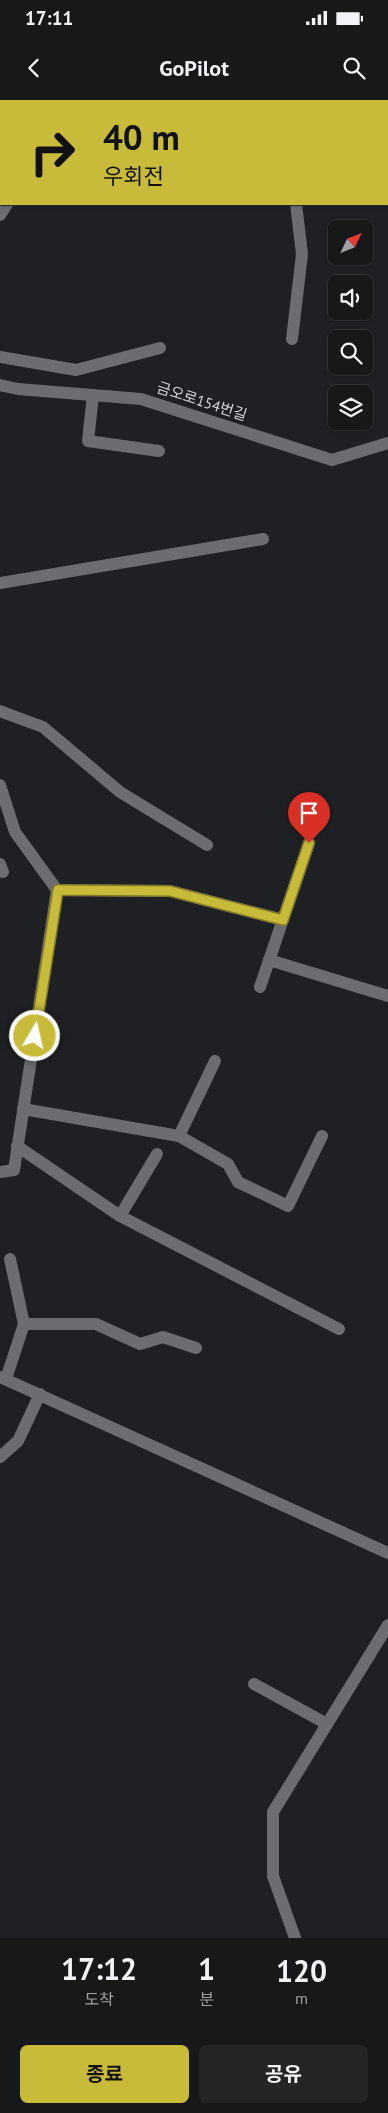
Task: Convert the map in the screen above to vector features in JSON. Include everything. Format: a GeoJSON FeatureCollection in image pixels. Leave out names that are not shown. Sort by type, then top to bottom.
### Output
{"type":"FeatureCollection","features":[{"type":"Feature","properties":{"kind":"street"},"geometry":{"type":"LineString","coordinates":[[292,339],[302,254],[296,205]]}},
{"type":"Feature","properties":{"kind":"street"},"geometry":{"type":"LineString","coordinates":[[0,357],[76,370],[160,348]]}},
{"type":"Feature","properties":{"kind":"street","name":"금오로154번길"},"geometry":{"type":"LineString","coordinates":[[0,385],[18,389],[141,399],[332,460],[388,443]]}},
{"type":"Feature","properties":{"kind":"street"},"geometry":{"type":"LineString","coordinates":[[93,395],[88,442],[159,451]]}},
{"type":"Feature","properties":{"kind":"street"},"geometry":{"type":"LineString","coordinates":[[0,583],[263,538]]}},
{"type":"Feature","properties":{"kind":"street"},"geometry":{"type":"LineString","coordinates":[[0,712],[43,727],[120,792],[207,846]]}},
{"type":"Feature","properties":{"kind":"street"},"geometry":{"type":"LineString","coordinates":[[0,785],[15,832],[58,890],[14,1170],[0,1172]]}},
{"type":"Feature","properties":{"kind":"street"},"geometry":{"type":"LineString","coordinates":[[260,987],[309,843]]}},
{"type":"Feature","properties":{"kind":"street"},"geometry":{"type":"LineString","coordinates":[[58,890],[170,891],[283,920]]}},
{"type":"Feature","properties":{"kind":"street"},"geometry":{"type":"LineString","coordinates":[[269,960],[388,996]]}},
{"type":"Feature","properties":{"kind":"street"},"geometry":{"type":"LineString","coordinates":[[179,1136],[215,1061]]}},
{"type":"Feature","properties":{"kind":"street"},"geometry":{"type":"LineString","coordinates":[[23,1109],[179,1136],[228,1164],[238,1182],[288,1206],[322,1136]]}},
{"type":"Feature","properties":{"kind":"street"},"geometry":{"type":"LineString","coordinates":[[17,1146],[120,1216],[339,1329]]}},
{"type":"Feature","properties":{"kind":"street"},"geometry":{"type":"LineString","coordinates":[[120,1216],[157,1154]]}},
{"type":"Feature","properties":{"kind":"street"},"geometry":{"type":"LineString","coordinates":[[10,1259],[24,1324],[3,1378],[388,1553]]}},
{"type":"Feature","properties":{"kind":"street"},"geometry":{"type":"LineString","coordinates":[[24,1324],[96,1324],[140,1344],[163,1337],[196,1348]]}},
{"type":"Feature","properties":{"kind":"street"},"geometry":{"type":"LineString","coordinates":[[0,1457],[18,1441],[40,1394]]}},
{"type":"Feature","properties":{"kind":"street"},"geometry":{"type":"LineString","coordinates":[[295,1938],[273,1876],[273,1812],[388,1625]]}},
{"type":"Feature","properties":{"kind":"street"},"geometry":{"type":"LineString","coordinates":[[254,1684],[327,1724]]}},
{"type":"Feature","properties":{"kind":"route"},"geometry":{"type":"LineString","coordinates":[[35,1036],[58,890],[170,891],[283,920],[309,843]]}}]}
